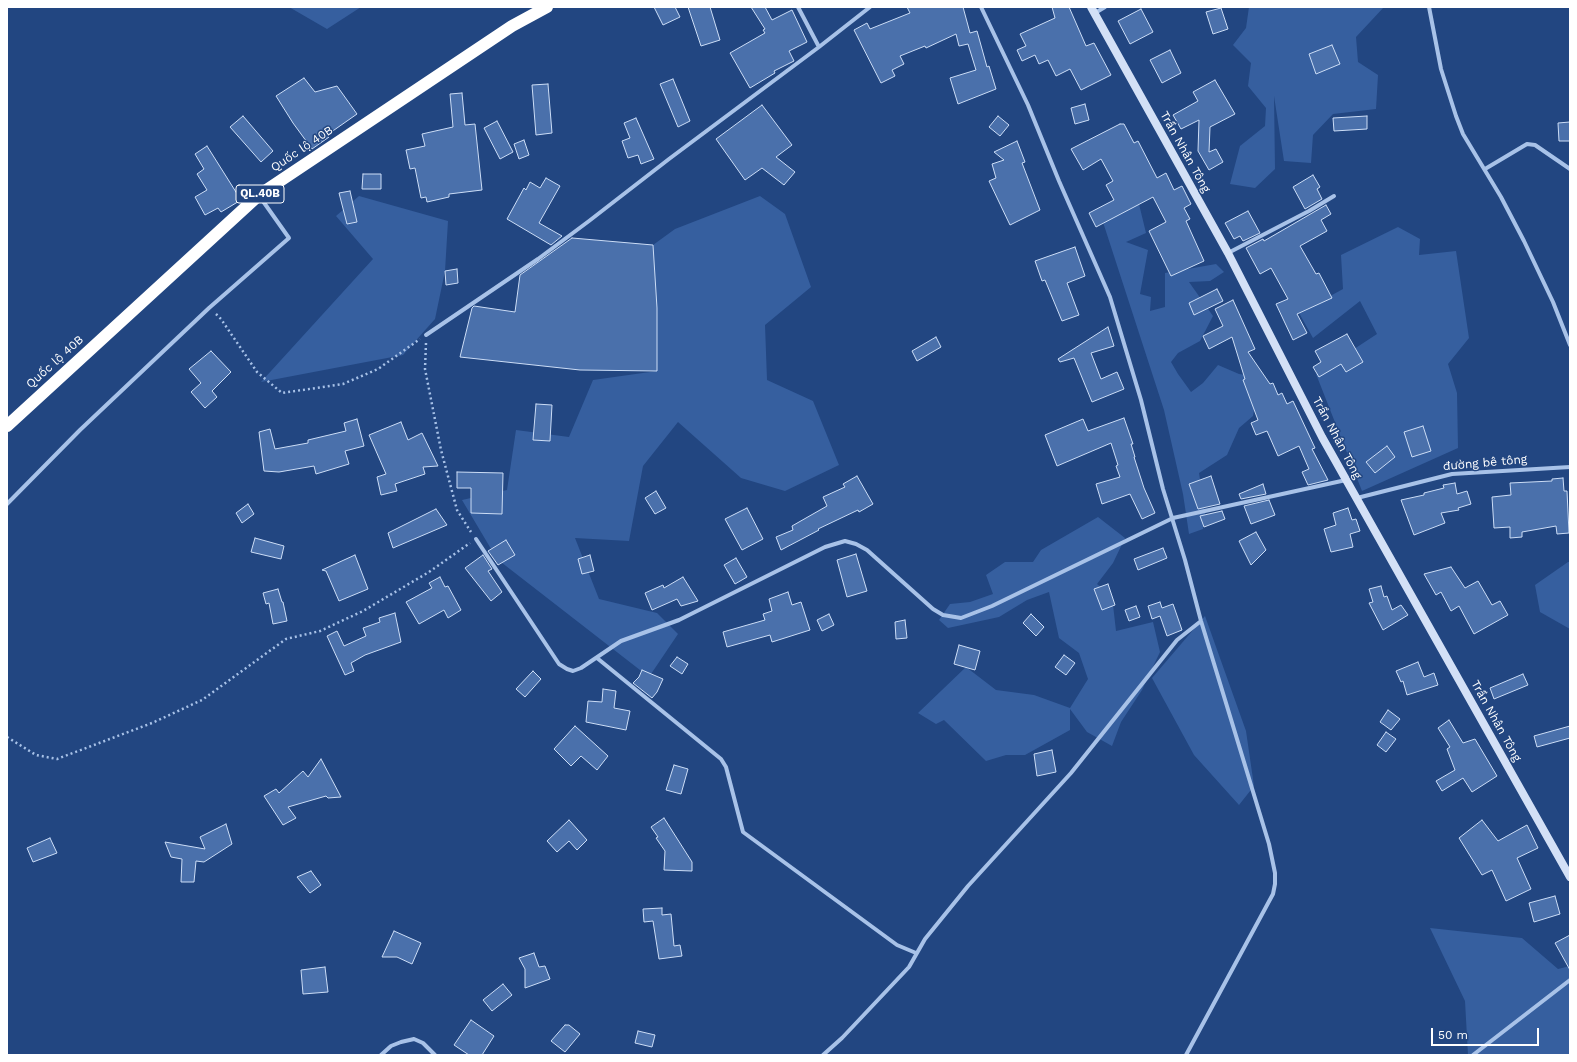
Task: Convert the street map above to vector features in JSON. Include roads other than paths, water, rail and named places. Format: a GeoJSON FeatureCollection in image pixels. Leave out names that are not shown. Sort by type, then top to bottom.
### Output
{"type":"FeatureCollection","features":[{"type":"Feature","properties":{"kind":"highway","name":"Quốc lộ 40B"},"geometry":{"type":"LineString","coordinates":[[7,426],[259,195],[512,26],[547,7]]}},
{"type":"Feature","properties":{"kind":"street"},"geometry":{"type":"LineString","coordinates":[[798,7],[819,47]]}},
{"type":"Feature","properties":{"kind":"street"},"geometry":{"type":"LineString","coordinates":[[426,335],[538,259],[870,7]]}},
{"type":"Feature","properties":{"kind":"street"},"geometry":{"type":"LineString","coordinates":[[981,7],[1028,105],[1059,181],[1110,297],[1141,400],[1163,489],[1173,518],[1200,621],[1269,844],[1275,872],[1273,894],[1186,1055]]}},
{"type":"Feature","properties":{"kind":"street"},"geometry":{"type":"LineString","coordinates":[[1093,10],[1105,7]]}},
{"type":"Feature","properties":{"kind":"street"},"geometry":{"type":"LineString","coordinates":[[1429,7],[1441,69],[1464,134],[1501,197],[1524,241],[1553,302],[1570,345]]}},
{"type":"Feature","properties":{"kind":"street","name":"Trần Nhân Tông"},"geometry":{"type":"LineString","coordinates":[[1093,10],[1228,253],[1322,438],[1570,877]]}},
{"type":"Feature","properties":{"kind":"street"},"geometry":{"type":"LineString","coordinates":[[1484,169],[1527,144],[1535,145],[1570,169]]}},
{"type":"Feature","properties":{"kind":"street"},"geometry":{"type":"LineString","coordinates":[[7,504],[80,430],[209,308],[289,238],[259,195]]}},
{"type":"Feature","properties":{"kind":"street"},"geometry":{"type":"LineString","coordinates":[[1228,253],[1309,211],[1334,196]]}},
{"type":"Feature","properties":{"kind":"street","name":"đường bê tông"},"geometry":{"type":"LineString","coordinates":[[1356,498],[1452,474],[1570,467]]}},
{"type":"Feature","properties":{"kind":"street"},"geometry":{"type":"LineString","coordinates":[[476,539],[559,664],[573,671],[581,668],[621,642],[679,620],[825,547],[845,541],[856,544],[867,550],[943,615],[961,618],[992,606],[1173,518],[1346,480]]}},
{"type":"Feature","properties":{"kind":"street"},"geometry":{"type":"LineString","coordinates":[[823,1055],[842,1038],[909,967],[925,939],[968,886],[1071,773],[1177,640],[1200,621]]}},
{"type":"Feature","properties":{"kind":"street"},"geometry":{"type":"LineString","coordinates":[[597,658],[721,759],[726,767],[743,832],[897,945],[916,953]]}},
{"type":"Feature","properties":{"kind":"street"},"geometry":{"type":"LineString","coordinates":[[1472,1055],[1570,980]]}},
{"type":"Feature","properties":{"kind":"street"},"geometry":{"type":"LineString","coordinates":[[381,1055],[391,1046],[414,1039],[423,1043],[435,1055]]}}]}
